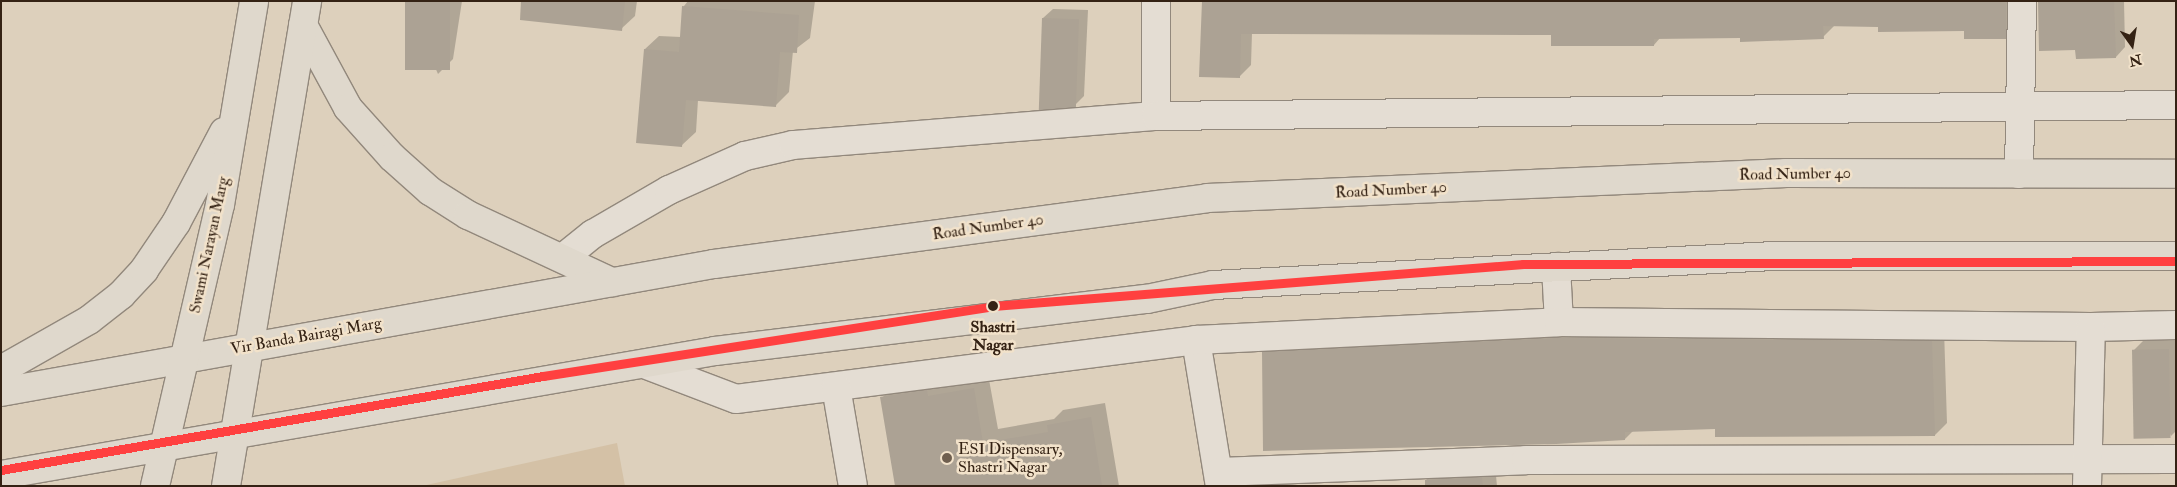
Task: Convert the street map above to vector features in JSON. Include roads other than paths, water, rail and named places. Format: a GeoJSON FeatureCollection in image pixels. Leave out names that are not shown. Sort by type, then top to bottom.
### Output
{"type":"FeatureCollection","features":[{"type":"Feature","properties":{"kind":"main road","name":"Swami Narayan Marg"},"geometry":{"type":"LineString","coordinates":[[155,486],[220,205],[254,1]]}},
{"type":"Feature","properties":{"kind":"main road"},"geometry":{"type":"LineString","coordinates":[[305,13],[348,108],[418,180],[468,215],[612,282]]}},
{"type":"Feature","properties":{"kind":"main road"},"geometry":{"type":"LineString","coordinates":[[226,486],[305,13]]}},
{"type":"Feature","properties":{"kind":"main road"},"geometry":{"type":"LineString","coordinates":[[1,370],[89,320],[121,295],[144,270],[176,223],[236,109]]}},
{"type":"Feature","properties":{"kind":"main road","name":"Road Number 40"},"geometry":{"type":"LineString","coordinates":[[612,282],[714,264],[1207,198],[1786,173],[2176,174]]}},
{"type":"Feature","properties":{"kind":"main road"},"geometry":{"type":"LineString","coordinates":[[1,475],[644,364],[835,335],[1146,299],[1213,285],[1773,256],[2176,256]]}},
{"type":"Feature","properties":{"kind":"main road","name":"Vir Banda Bairagi Marg"},"geometry":{"type":"LineString","coordinates":[[1,392],[612,282]]}},
{"type":"Feature","properties":{"kind":"street"},"geometry":{"type":"LineString","coordinates":[[1156,1],[1156,116]]}},
{"type":"Feature","properties":{"kind":"street"},"geometry":{"type":"LineString","coordinates":[[2019,174],[2022,104],[2022,1]]}},
{"type":"Feature","properties":{"kind":"street"},"geometry":{"type":"LineString","coordinates":[[563,258],[593,234],[668,190],[763,150],[1156,116],[2022,104],[2176,104]]}},
{"type":"Feature","properties":{"kind":"street"},"geometry":{"type":"LineString","coordinates":[[1556,267],[1559,322]]}},
{"type":"Feature","properties":{"kind":"street"},"geometry":{"type":"LineString","coordinates":[[644,364],[736,399],[1196,340],[1559,322],[2091,327],[2176,325]]}},
{"type":"Feature","properties":{"kind":"street"},"geometry":{"type":"LineString","coordinates":[[2087,486],[2091,327]]}},
{"type":"Feature","properties":{"kind":"street"},"geometry":{"type":"LineString","coordinates":[[1196,340],[1220,479],[1526,460],[2176,459]]}},
{"type":"Feature","properties":{"kind":"street"},"geometry":{"type":"LineString","coordinates":[[836,387],[853,486]]}},
{"type":"Feature","properties":{"kind":"place","name":"Shastri Nagar"},"geometry":{"type":"Point","coordinates":[993,306]}},
{"type":"Feature","properties":{"kind":"place","name":"ESI Dispensary, Shastri Nagar"},"geometry":{"type":"Point","coordinates":[947,458]}}]}
